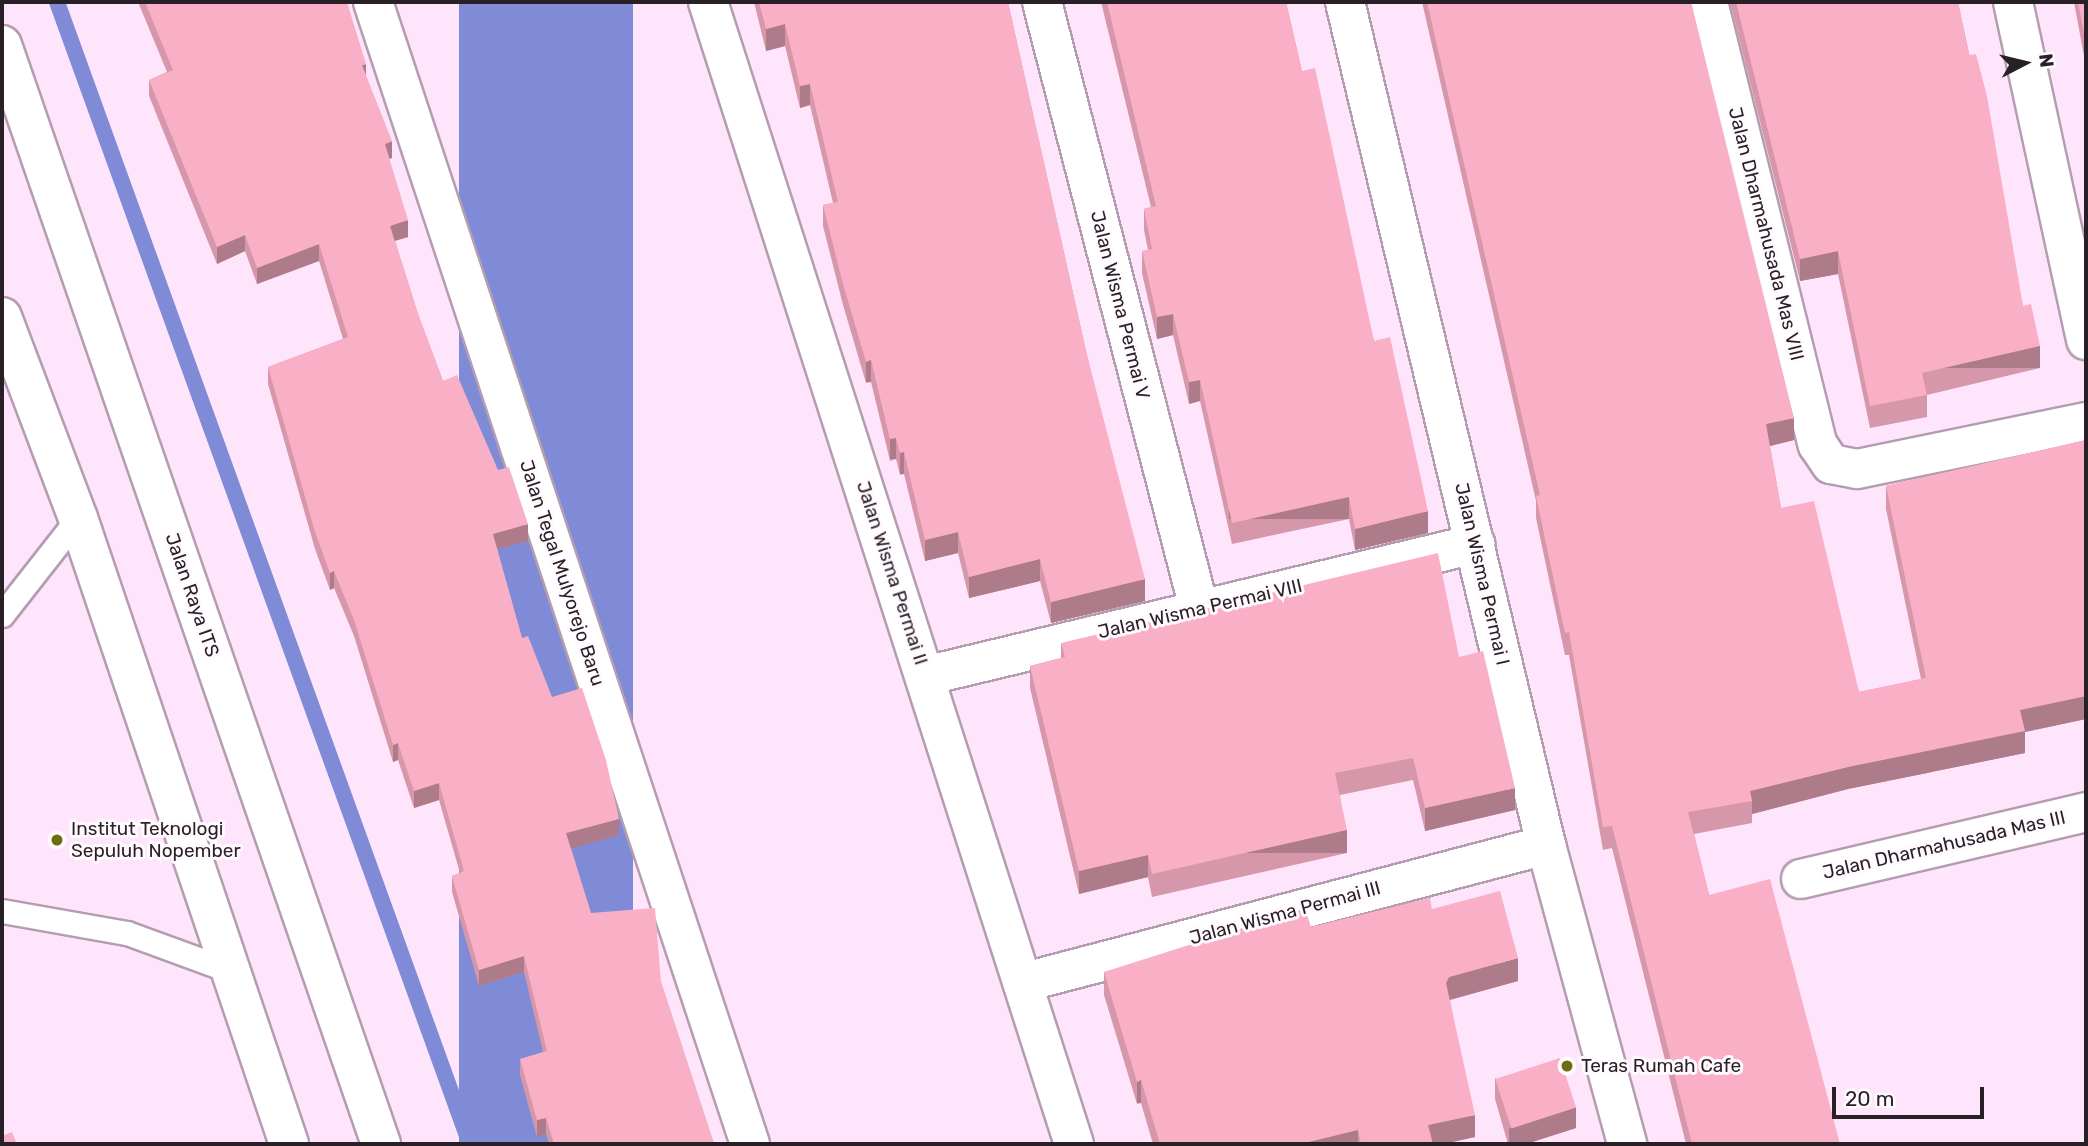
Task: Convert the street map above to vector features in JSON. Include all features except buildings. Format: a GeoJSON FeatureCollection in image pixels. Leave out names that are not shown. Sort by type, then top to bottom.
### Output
{"type":"FeatureCollection","features":[{"type":"Feature","properties":{"kind":"street","name":"Jalan Tegal Mulyorejo Baru"},"geometry":{"type":"LineString","coordinates":[[373,2],[750,1144]]}},
{"type":"Feature","properties":{"kind":"street","name":"Jalan Wisma Permai II"},"geometry":{"type":"LineString","coordinates":[[708,2],[1025,982],[1074,1144]]}},
{"type":"Feature","properties":{"kind":"street","name":"Jalan Wisma Permai V"},"geometry":{"type":"LineString","coordinates":[[1042,2],[1199,608]]}},
{"type":"Feature","properties":{"kind":"street","name":"Jalan Wisma Permai I"},"geometry":{"type":"LineString","coordinates":[[1345,2],[1546,845],[1627,1144]]}},
{"type":"Feature","properties":{"kind":"street","name":"Jalan Dharmahusada Mas VIII"},"geometry":{"type":"LineString","coordinates":[[1708,2],[1818,445],[1831,464],[1857,469],[2086,422]]}},
{"type":"Feature","properties":{"kind":"street"},"geometry":{"type":"LineString","coordinates":[[2013,2],[2086,340]]}},
{"type":"Feature","properties":{"kind":"street","name":"Jalan Raya ITS"},"geometry":{"type":"LineString","coordinates":[[2,45],[382,1144]]}},
{"type":"Feature","properties":{"kind":"street"},"geometry":{"type":"LineString","coordinates":[[2,317],[78,518],[228,970],[289,1144]]}},
{"type":"Feature","properties":{"kind":"street","name":"Jalan Wisma Permai VIII"},"geometry":{"type":"LineString","coordinates":[[925,676],[1199,608],[1475,544]]}},
{"type":"Feature","properties":{"kind":"street","name":"Jalan Dharmahusada Mas III"},"geometry":{"type":"LineString","coordinates":[[1801,879],[2086,811]]}},
{"type":"Feature","properties":{"kind":"street","name":"Jalan Wisma Permai III"},"geometry":{"type":"LineString","coordinates":[[1025,982],[1546,845]]}},
{"type":"Feature","properties":{"kind":"lane"},"geometry":{"type":"LineString","coordinates":[[2,615],[78,518]]}},
{"type":"Feature","properties":{"kind":"lane"},"geometry":{"type":"LineString","coordinates":[[2,911],[127,933],[228,970]]}},
{"type":"Feature","properties":{"kind":"water"},"geometry":{"type":"Polygon","coordinates":[[[459,2],[633,2],[633,1144],[459,1144],[459,2]]]}},
{"type":"Feature","properties":{"kind":"waterway"},"geometry":{"type":"LineString","coordinates":[[57,2],[470,1144]]}},
{"type":"Feature","properties":{"kind":"place","name":"Institut Teknologi Sepuluh Nopember"},"geometry":{"type":"Point","coordinates":[57,840]}},
{"type":"Feature","properties":{"kind":"place","name":"Teras Rumah Cafe"},"geometry":{"type":"Point","coordinates":[1567,1066]}}]}
